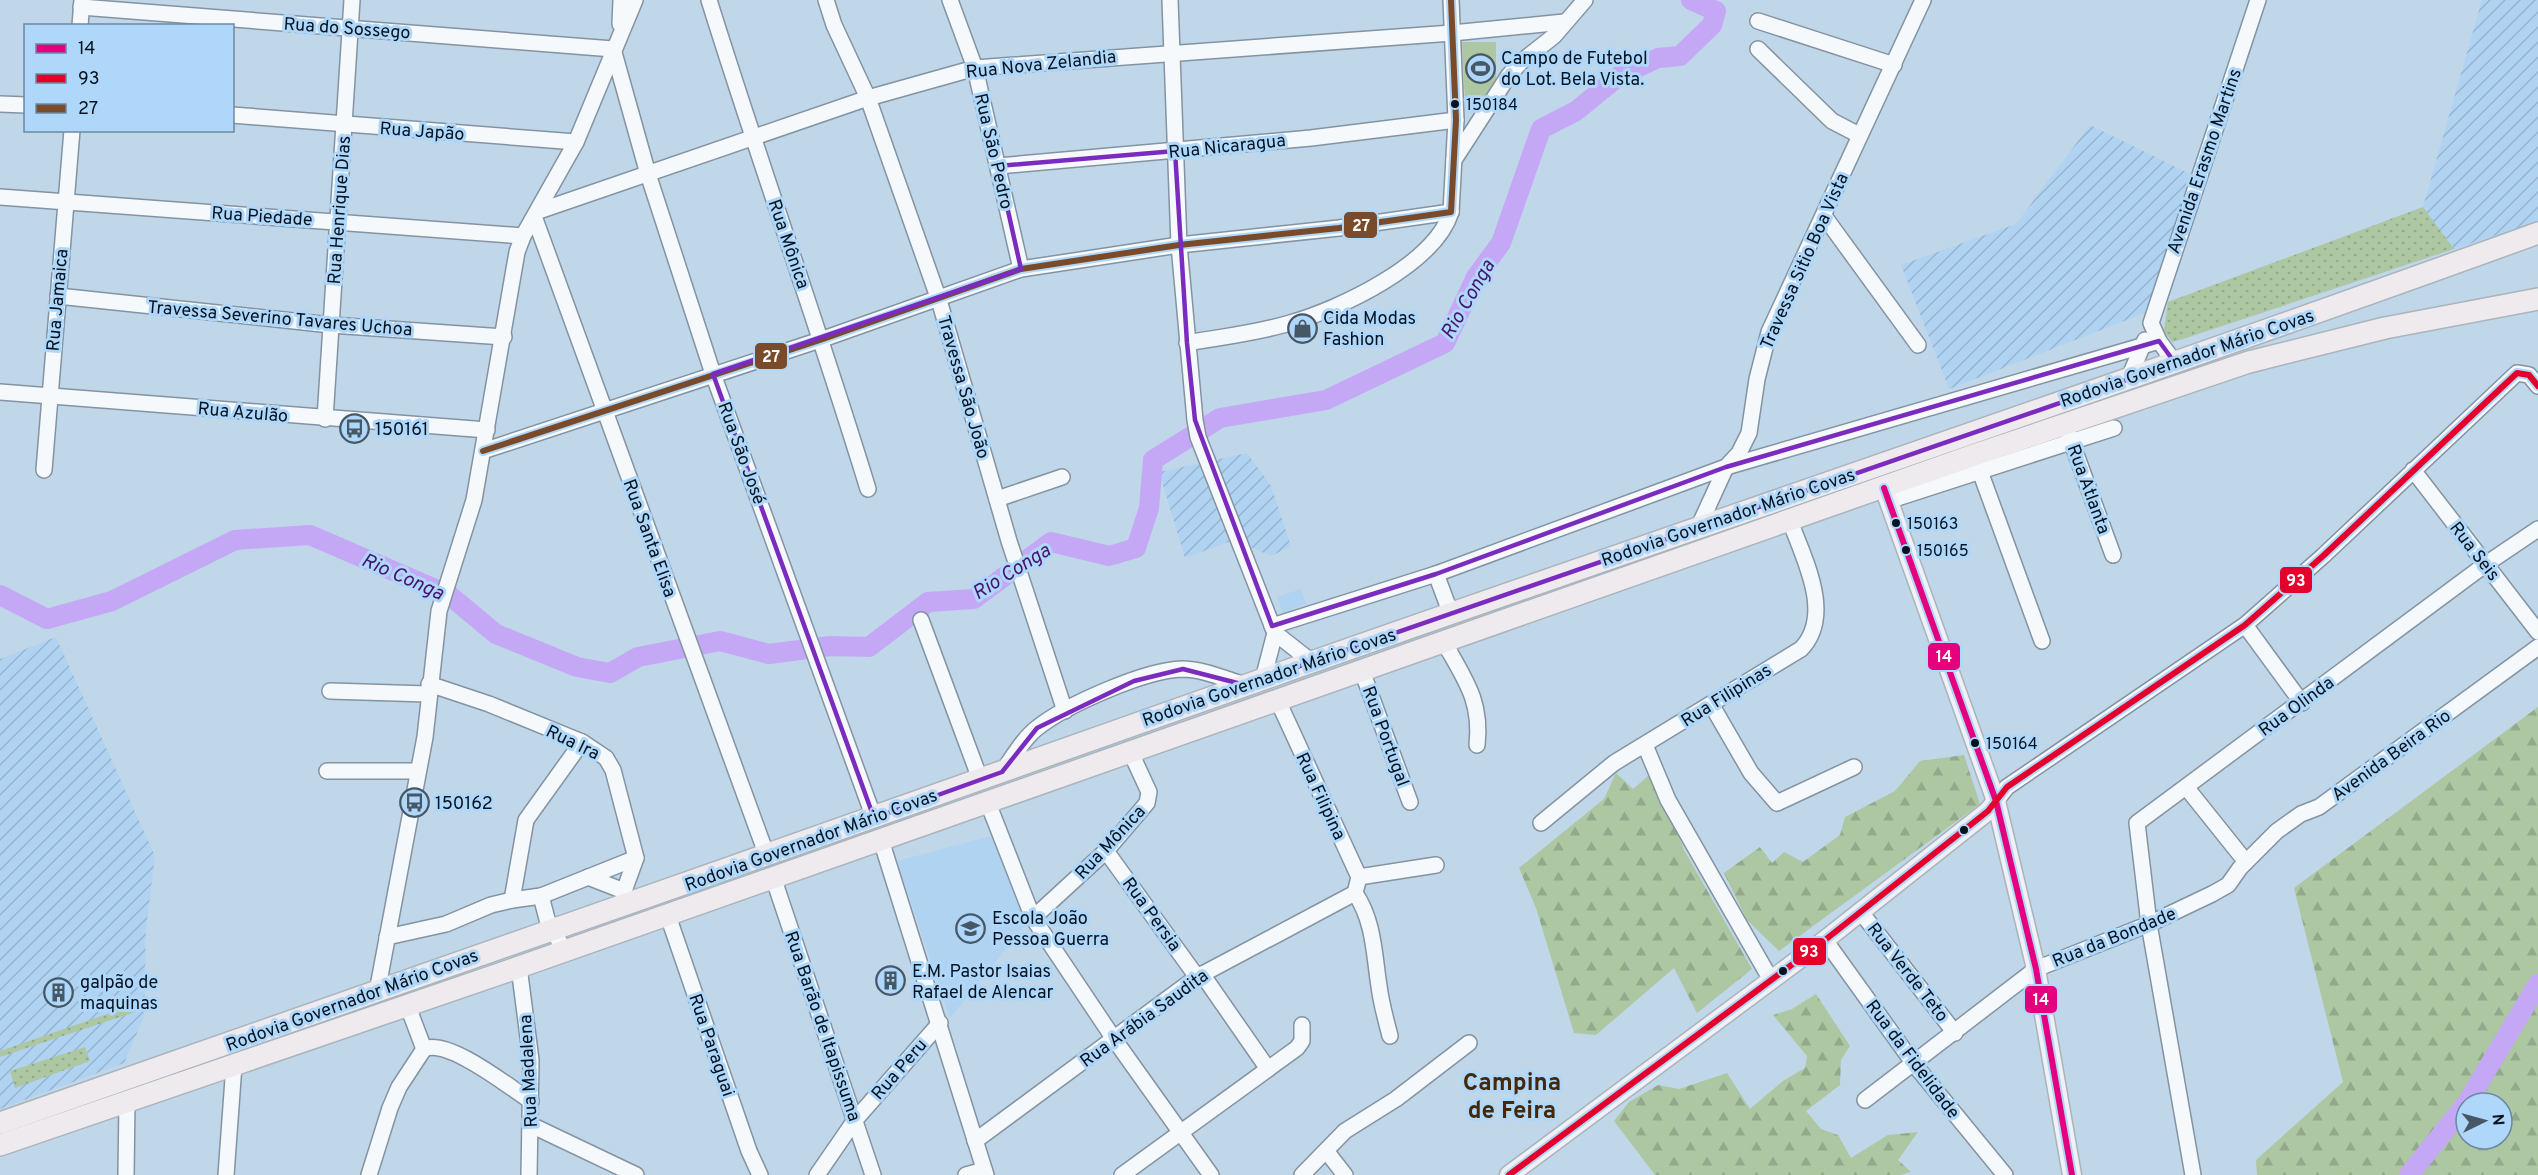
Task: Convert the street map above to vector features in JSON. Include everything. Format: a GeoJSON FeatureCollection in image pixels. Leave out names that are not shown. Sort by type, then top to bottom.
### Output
{"type":"FeatureCollection","features":[{"type":"Feature","properties":{"kind":"highway","name":"Rodovia Governador Mário Covas"},"geometry":{"type":"LineString","coordinates":[[0,1123],[377,992],[554,928],[626,898],[767,856],[1699,526],[2128,380],[2538,233]]}},
{"type":"Feature","properties":{"kind":"highway","name":"Rodovia Governador Mário Covas"},"geometry":{"type":"LineString","coordinates":[[0,1145],[519,967],[667,913],[988,803],[1790,521],[1886,495],[1977,462],[2069,433],[2301,347],[2385,328],[2538,299]]}},
{"type":"Feature","properties":{"kind":"main road"},"geometry":{"type":"LineString","coordinates":[[1886,495],[1996,801],[2036,969],[2072,1175]]}},
{"type":"Feature","properties":{"kind":"main road"},"geometry":{"type":"LineString","coordinates":[[1509,1175],[1825,940],[1860,910],[1988,811],[1996,801]]}},
{"type":"Feature","properties":{"kind":"street","name":"Rua Henrique Dias"},"geometry":{"type":"LineString","coordinates":[[325,419],[352,0]]}},
{"type":"Feature","properties":{"kind":"street"},"geometry":{"type":"LineString","coordinates":[[620,33],[621,0]]}},
{"type":"Feature","properties":{"kind":"street"},"geometry":{"type":"LineString","coordinates":[[377,992],[418,771],[439,611],[446,582],[474,500],[504,337],[512,272],[523,236],[537,215],[576,142],[635,0]]}},
{"type":"Feature","properties":{"kind":"street","name":"Rua Mônica"},"geometry":{"type":"LineString","coordinates":[[708,0],[752,139],[823,339],[868,489]]}},
{"type":"Feature","properties":{"kind":"street","name":"Travessa São João"},"geometry":{"type":"LineString","coordinates":[[826,0],[834,25],[868,98],[939,300],[1009,541],[1065,711]]}},
{"type":"Feature","properties":{"kind":"street","name":"Rua São Pedro"},"geometry":{"type":"LineString","coordinates":[[950,0],[975,68],[1021,269]]}},
{"type":"Feature","properties":{"kind":"street"},"geometry":{"type":"LineString","coordinates":[[1170,0],[1179,244],[1198,437],[1273,630],[1312,662]]}},
{"type":"Feature","properties":{"kind":"street"},"geometry":{"type":"LineString","coordinates":[[1187,343],[1290,323],[1318,313],[1379,285],[1415,258],[1442,233],[1451,212],[1456,120],[1451,0]]}},
{"type":"Feature","properties":{"kind":"street"},"geometry":{"type":"LineString","coordinates":[[1454,160],[1509,75],[1521,62],[1554,36],[1564,22],[1578,12],[1585,0]]}},
{"type":"Feature","properties":{"kind":"street","name":"Travessa Sitio Boa Vista"},"geometry":{"type":"LineString","coordinates":[[1699,526],[1726,467],[1739,453],[1749,433],[1764,346],[1923,0]]}},
{"type":"Feature","properties":{"kind":"street","name":"Avenida Erasmo Martins"},"geometry":{"type":"LineString","coordinates":[[2128,380],[2144,346],[2258,0]]}},
{"type":"Feature","properties":{"kind":"street","name":"Rua do Sossego"},"geometry":{"type":"LineString","coordinates":[[81,3],[351,29],[613,49]]}},
{"type":"Feature","properties":{"kind":"street"},"geometry":{"type":"LineString","coordinates":[[80,24],[81,3]]}},
{"type":"Feature","properties":{"kind":"street"},"geometry":{"type":"LineString","coordinates":[[1758,21],[1894,65]]}},
{"type":"Feature","properties":{"kind":"street","name":"Rua Nova Zelandia"},"geometry":{"type":"LineString","coordinates":[[537,215],[868,98],[975,68],[1452,33],[1564,22]]}},
{"type":"Feature","properties":{"kind":"street","name":"Rua São José"},"geometry":{"type":"LineString","coordinates":[[613,49],[648,174],[712,374],[874,818]]}},
{"type":"Feature","properties":{"kind":"street"},"geometry":{"type":"LineString","coordinates":[[1758,49],[1832,121],[1859,135]]}},
{"type":"Feature","properties":{"kind":"street"},"geometry":{"type":"LineString","coordinates":[[0,104],[24,105]]}},
{"type":"Feature","properties":{"kind":"street","name":"Rua Japão"},"geometry":{"type":"LineString","coordinates":[[234,115],[344,126],[576,142]]}},
{"type":"Feature","properties":{"kind":"street","name":"Rua Nicaragua"},"geometry":{"type":"LineString","coordinates":[[998,166],[1175,151],[1456,120]]}},
{"type":"Feature","properties":{"kind":"street","name":"Rua Jamaica"},"geometry":{"type":"LineString","coordinates":[[44,470],[72,132]]}},
{"type":"Feature","properties":{"kind":"street","name":"Rua Piedade"},"geometry":{"type":"LineString","coordinates":[[0,197],[523,236]]}},
{"type":"Feature","properties":{"kind":"street"},"geometry":{"type":"LineString","coordinates":[[483,451],[939,300],[1021,269],[1179,244],[1339,228],[1451,212]]}},
{"type":"Feature","properties":{"kind":"street","name":"Rua Santa Elisa"},"geometry":{"type":"LineString","coordinates":[[537,215],[603,410],[767,856]]}},
{"type":"Feature","properties":{"kind":"street"},"geometry":{"type":"LineString","coordinates":[[1824,216],[1918,345]]}},
{"type":"Feature","properties":{"kind":"street","name":"Travessa Severino Tavares Uchoa"},"geometry":{"type":"LineString","coordinates":[[58,296],[331,325],[504,337]]}},
{"type":"Feature","properties":{"kind":"street"},"geometry":{"type":"LineString","coordinates":[[2151,323],[2159,341],[2175,363]]}},
{"type":"Feature","properties":{"kind":"street"},"geometry":{"type":"LineString","coordinates":[[1273,630],[1436,574],[1726,467],[2159,341]]}},
{"type":"Feature","properties":{"kind":"street"},"geometry":{"type":"LineString","coordinates":[[1996,801],[2007,787],[2245,625],[2323,556],[2517,373],[2529,375],[2538,386]]}},
{"type":"Feature","properties":{"kind":"street","name":"Rua Azulão"},"geometry":{"type":"LineString","coordinates":[[0,392],[487,430]]}},
{"type":"Feature","properties":{"kind":"street"},"geometry":{"type":"LineString","coordinates":[[2069,433],[2114,428]]}},
{"type":"Feature","properties":{"kind":"street","name":"Rua Atlanta"},"geometry":{"type":"LineString","coordinates":[[2069,433],[2114,555]]}},
{"type":"Feature","properties":{"kind":"street"},"geometry":{"type":"LineString","coordinates":[[1977,462],[2042,641]]}},
{"type":"Feature","properties":{"kind":"street","name":"Rua Seis"},"geometry":{"type":"LineString","coordinates":[[2413,470],[2538,632]]}},
{"type":"Feature","properties":{"kind":"street"},"geometry":{"type":"LineString","coordinates":[[998,499],[1062,477]]}},
{"type":"Feature","properties":{"kind":"street","name":"Rua Filipinas"},"geometry":{"type":"LineString","coordinates":[[1541,823],[1614,763],[1801,649],[1812,638],[1816,624],[1810,576],[1790,521]]}},
{"type":"Feature","properties":{"kind":"street","name":"Rua Olinda"},"geometry":{"type":"LineString","coordinates":[[2150,924],[2135,830],[2137,823],[2302,703],[2486,564],[2538,529]]}},
{"type":"Feature","properties":{"kind":"street"},"geometry":{"type":"LineString","coordinates":[[1436,574],[1451,614]]}},
{"type":"Feature","properties":{"kind":"street"},"geometry":{"type":"LineString","coordinates":[[921,620],[980,779]]}},
{"type":"Feature","properties":{"kind":"street"},"geometry":{"type":"LineString","coordinates":[[2245,625],[2302,703]]}},
{"type":"Feature","properties":{"kind":"street"},"geometry":{"type":"LineString","coordinates":[[1002,771],[1037,728],[1065,711],[1103,693],[1170,671],[1199,671],[1254,682],[1273,630]]}},
{"type":"Feature","properties":{"kind":"street"},"geometry":{"type":"LineString","coordinates":[[1444,642],[1475,703],[1479,721],[1477,745]]}},
{"type":"Feature","properties":{"kind":"street","name":"Avenida Beira Rio"},"geometry":{"type":"LineString","coordinates":[[2246,862],[2291,819],[2319,807],[2538,647]]}},
{"type":"Feature","properties":{"kind":"street","name":"Rua Portugal"},"geometry":{"type":"LineString","coordinates":[[1362,671],[1410,802]]}},
{"type":"Feature","properties":{"kind":"street","name":"Rua Ira"},"geometry":{"type":"LineString","coordinates":[[330,691],[428,689],[489,704],[582,742],[606,758],[613,770],[636,858]]}},
{"type":"Feature","properties":{"kind":"street","name":"Rua Filipina"},"geometry":{"type":"LineString","coordinates":[[1278,701],[1359,877]]}},
{"type":"Feature","properties":{"kind":"street"},"geometry":{"type":"LineString","coordinates":[[1711,704],[1751,773],[1778,803],[1854,767]]}},
{"type":"Feature","properties":{"kind":"street"},"geometry":{"type":"LineString","coordinates":[[512,900],[526,820],[582,742]]}},
{"type":"Feature","properties":{"kind":"street"},"geometry":{"type":"LineString","coordinates":[[1645,745],[1668,800],[1771,980]]}},
{"type":"Feature","properties":{"kind":"street","name":"Rua Mônica"},"geometry":{"type":"LineString","coordinates":[[1033,918],[1106,851],[1149,798],[1131,753]]}},
{"type":"Feature","properties":{"kind":"street"},"geometry":{"type":"LineString","coordinates":[[327,771],[418,771]]}},
{"type":"Feature","properties":{"kind":"street"},"geometry":{"type":"LineString","coordinates":[[2186,787],[2246,862]]}},
{"type":"Feature","properties":{"kind":"street"},"geometry":{"type":"LineString","coordinates":[[988,803],[1033,918],[1179,1133],[1211,1175]]}},
{"type":"Feature","properties":{"kind":"street"},"geometry":{"type":"LineString","coordinates":[[881,840],[985,1172],[966,1175]]}},
{"type":"Feature","properties":{"kind":"street","name":"Rua Persia"},"geometry":{"type":"LineString","coordinates":[[1106,851],[1268,1069]]}},
{"type":"Feature","properties":{"kind":"street"},"geometry":{"type":"LineString","coordinates":[[387,937],[446,924],[491,905],[542,896],[636,858]]}},
{"type":"Feature","properties":{"kind":"street"},"geometry":{"type":"LineString","coordinates":[[588,877],[626,898],[636,858]]}},
{"type":"Feature","properties":{"kind":"street","name":"Rua da Bondade"},"geometry":{"type":"LineString","coordinates":[[1865,1100],[2036,969],[2150,924],[2228,885],[2246,862]]}},
{"type":"Feature","properties":{"kind":"street"},"geometry":{"type":"LineString","coordinates":[[1390,1036],[1379,990],[1370,927],[1366,913],[1355,893],[1359,877],[1436,866]]}},
{"type":"Feature","properties":{"kind":"street","name":"Rua Barão de Itapissuma"},"geometry":{"type":"LineString","coordinates":[[773,877],[873,1175]]}},
{"type":"Feature","properties":{"kind":"street","name":"Rua Arábia Saudita"},"geometry":{"type":"LineString","coordinates":[[975,1141],[1200,975],[1355,893]]}},
{"type":"Feature","properties":{"kind":"street"},"geometry":{"type":"LineString","coordinates":[[542,896],[544,911],[564,950]]}},
{"type":"Feature","properties":{"kind":"street","name":"Rua Verde Teto"},"geometry":{"type":"LineString","coordinates":[[1860,910],[1955,1033]]}},
{"type":"Feature","properties":{"kind":"street","name":"Rua Paraguai"},"geometry":{"type":"LineString","coordinates":[[667,913],[749,1151],[760,1175]]}},
{"type":"Feature","properties":{"kind":"street"},"geometry":{"type":"LineString","coordinates":[[2150,924],[2193,1175]]}},
{"type":"Feature","properties":{"kind":"street","name":"Rua da Fidelidade"},"geometry":{"type":"LineString","coordinates":[[1825,940],[1914,1064],[2005,1175]]}},
{"type":"Feature","properties":{"kind":"street","name":"Rua Madalena"},"geometry":{"type":"LineString","coordinates":[[519,967],[531,1060],[529,1175]]}},
{"type":"Feature","properties":{"kind":"street"},"geometry":{"type":"LineString","coordinates":[[406,1004],[424,1049]]}},
{"type":"Feature","properties":{"kind":"street","name":"Rua Peru"},"geometry":{"type":"LineString","coordinates":[[817,1175],[855,1120],[940,1023]]}},
{"type":"Feature","properties":{"kind":"street"},"geometry":{"type":"LineString","coordinates":[[1122,1175],[1268,1069],[1302,1041],[1302,1025]]}},
{"type":"Feature","properties":{"kind":"street"},"geometry":{"type":"LineString","coordinates":[[1302,1175],[1327,1152],[1345,1131],[1396,1099],[1469,1043]]}},
{"type":"Feature","properties":{"kind":"street"},"geometry":{"type":"LineString","coordinates":[[369,1175],[399,1087],[424,1049],[431,1046],[452,1051],[531,1101]]}},
{"type":"Feature","properties":{"kind":"street"},"geometry":{"type":"LineString","coordinates":[[226,1175],[234,1065]]}},
{"type":"Feature","properties":{"kind":"street"},"geometry":{"type":"LineString","coordinates":[[126,1175],[127,1102]]}},
{"type":"Feature","properties":{"kind":"street"},"geometry":{"type":"LineString","coordinates":[[531,1125],[636,1175]]}},
{"type":"Feature","properties":{"kind":"street"},"geometry":{"type":"LineString","coordinates":[[1327,1152],[1345,1175]]}},
{"type":"Feature","properties":{"kind":"highlighted area"},"geometry":{"type":"Polygon","coordinates":[[[1175,151],[1187,343],[1195,420],[1272,626],[1436,574],[1726,467],[2159,341],[2175,363],[1245,685],[1183,669],[1134,681],[1037,728],[1002,772],[874,818],[713,374],[1021,269],[998,166],[1175,151]]]}},
{"type":"Feature","properties":{"kind":"shaded area"},"geometry":{"type":"Polygon","coordinates":[[[2482,0],[2538,0],[2538,221],[2454,249],[2423,207],[2482,0]]]}},
{"type":"Feature","properties":{"kind":"shaded area"},"geometry":{"type":"Polygon","coordinates":[[[2090,125],[2190,174],[2150,311],[1949,389],[1901,265],[2016,224],[2090,125]]]}},
{"type":"Feature","properties":{"kind":"shaded area"},"geometry":{"type":"Polygon","coordinates":[[[1247,453],[1271,486],[1291,546],[1271,556],[1234,540],[1185,558],[1159,472],[1247,453]]]}},
{"type":"Feature","properties":{"kind":"shaded area"},"geometry":{"type":"Polygon","coordinates":[[[1301,589],[1306,604],[1283,613],[1277,597],[1301,589]]]}},
{"type":"Feature","properties":{"kind":"shaded area"},"geometry":{"type":"Polygon","coordinates":[[[56,637],[155,856],[146,928],[144,1017],[124,1063],[0,1109],[0,659],[56,637]]]}},
{"type":"Feature","properties":{"kind":"shaded area","name":"Escola João Pessoa Guerra"},"geometry":{"type":"Polygon","coordinates":[[[991,836],[1026,924],[950,1018],[897,861],[991,836]]]}},
{"type":"Feature","properties":{"kind":"green space","name":"Campo de Futebol do Lot. Bela Vista."},"geometry":{"type":"Polygon","coordinates":[[[1462,42],[1496,42],[1496,94],[1489,103],[1465,101],[1462,42]]]}},
{"type":"Feature","properties":{"kind":"green space"},"geometry":{"type":"Polygon","coordinates":[[[2423,207],[2454,249],[2183,339],[2172,342],[2164,331],[2168,302],[2423,207]]]}},
{"type":"Feature","properties":{"kind":"green space"},"geometry":{"type":"Polygon","coordinates":[[[2538,707],[2538,1175],[2257,1175],[2256,1160],[2343,1082],[2294,888],[2538,707]]]}},
{"type":"Feature","properties":{"kind":"green space"},"geometry":{"type":"Polygon","coordinates":[[[1964,755],[1980,804],[1779,951],[1747,920],[1724,873],[1760,847],[1772,863],[1784,852],[1803,862],[1840,835],[1845,817],[1895,791],[1920,761],[1964,755]]]}},
{"type":"Feature","properties":{"kind":"green space"},"geometry":{"type":"Polygon","coordinates":[[[1655,770],[1684,850],[1752,969],[1697,1013],[1674,968],[1596,1035],[1574,1033],[1536,908],[1519,868],[1604,799],[1616,773],[1633,789],[1655,770]]]}},
{"type":"Feature","properties":{"kind":"green space"},"geometry":{"type":"Polygon","coordinates":[[[1816,994],[1850,1046],[1841,1060],[1840,1085],[1806,1111],[1821,1129],[1838,1135],[1851,1158],[1888,1135],[1918,1132],[1898,1160],[1911,1172],[1900,1175],[1655,1175],[1614,1121],[1629,1102],[1658,1085],[1679,1089],[1727,1073],[1750,1109],[1783,1081],[1805,1068],[1807,1056],[1773,1015],[1792,1009],[1816,994]]]}},
{"type":"Feature","properties":{"kind":"green space"},"geometry":{"type":"Polygon","coordinates":[[[139,1003],[138,1011],[0,1057],[0,1051],[139,1003]]]}},
{"type":"Feature","properties":{"kind":"green space"},"geometry":{"type":"Polygon","coordinates":[[[85,1047],[90,1061],[15,1088],[10,1071],[85,1047]]]}},
{"type":"Feature","properties":{"kind":"waterway","name":"Rio Conga"},"geometry":{"type":"LineString","coordinates":[[0,595],[47,619],[112,601],[235,540],[310,535],[449,595],[496,634],[577,667],[610,673],[638,657],[720,641],[769,654],[830,646],[869,647],[928,602],[974,599],[1051,542],[1109,556],[1136,548],[1149,508],[1153,460],[1220,418],[1326,400],[1445,343],[1476,277],[1501,243],[1541,129],[1576,111],[1619,76],[1658,58],[1680,56],[1712,25],[1716,11],[1691,0]]}},
{"type":"Feature","properties":{"kind":"waterway"},"geometry":{"type":"LineString","coordinates":[[2474,1091],[2538,984]]}},
{"type":"Feature","properties":{"kind":"waterway"},"geometry":{"type":"LineString","coordinates":[[2409,1175],[2454,1119]]}},
{"type":"Feature","properties":{"kind":"transit line","name":"27"},"geometry":{"type":"LineString","coordinates":[[483,451],[823,339],[1021,269],[1179,245],[1339,228],[1451,212],[1456,120],[1451,0]]}},
{"type":"Feature","properties":{"kind":"transit line","name":"93"},"geometry":{"type":"LineString","coordinates":[[1509,1175],[1825,940],[1988,811],[2007,787],[2245,625],[2323,556],[2517,373],[2529,375],[2538,386]]}},
{"type":"Feature","properties":{"kind":"transit line","name":"14"},"geometry":{"type":"LineString","coordinates":[[1884,488],[1996,801],[2036,969],[2072,1175]]}},
{"type":"Feature","properties":{"kind":"place","name":"Campo de Futebol do Lot. Bela Vista."},"geometry":{"type":"Point","coordinates":[1480,68]}},
{"type":"Feature","properties":{"kind":"place","name":"150184"},"geometry":{"type":"Point","coordinates":[1455,104]}},
{"type":"Feature","properties":{"kind":"place","name":"Cida Modas Fashion"},"geometry":{"type":"Point","coordinates":[1302,328]}},
{"type":"Feature","properties":{"kind":"place","name":"150161"},"geometry":{"type":"Point","coordinates":[354,429]}},
{"type":"Feature","properties":{"kind":"place","name":"150163"},"geometry":{"type":"Point","coordinates":[1896,523]}},
{"type":"Feature","properties":{"kind":"place","name":"150165"},"geometry":{"type":"Point","coordinates":[1906,550]}},
{"type":"Feature","properties":{"kind":"place","name":"150164"},"geometry":{"type":"Point","coordinates":[1975,743]}},
{"type":"Feature","properties":{"kind":"place","name":"150162"},"geometry":{"type":"Point","coordinates":[414,803]}},
{"type":"Feature","properties":{"kind":"place","name":"Escola João Pessoa Guerra"},"geometry":{"type":"Point","coordinates":[971,928]}},
{"type":"Feature","properties":{"kind":"place","name":"E.M. Pastor Isaias Rafael de Alencar"},"geometry":{"type":"Point","coordinates":[891,981]}},
{"type":"Feature","properties":{"kind":"place","name":"galpão de maquinas"},"geometry":{"type":"Point","coordinates":[59,992]}},
{"type":"Feature","properties":{"kind":"district","name":"Campina de Feira"},"geometry":{"type":"Point","coordinates":[1512,1096]}}]}
